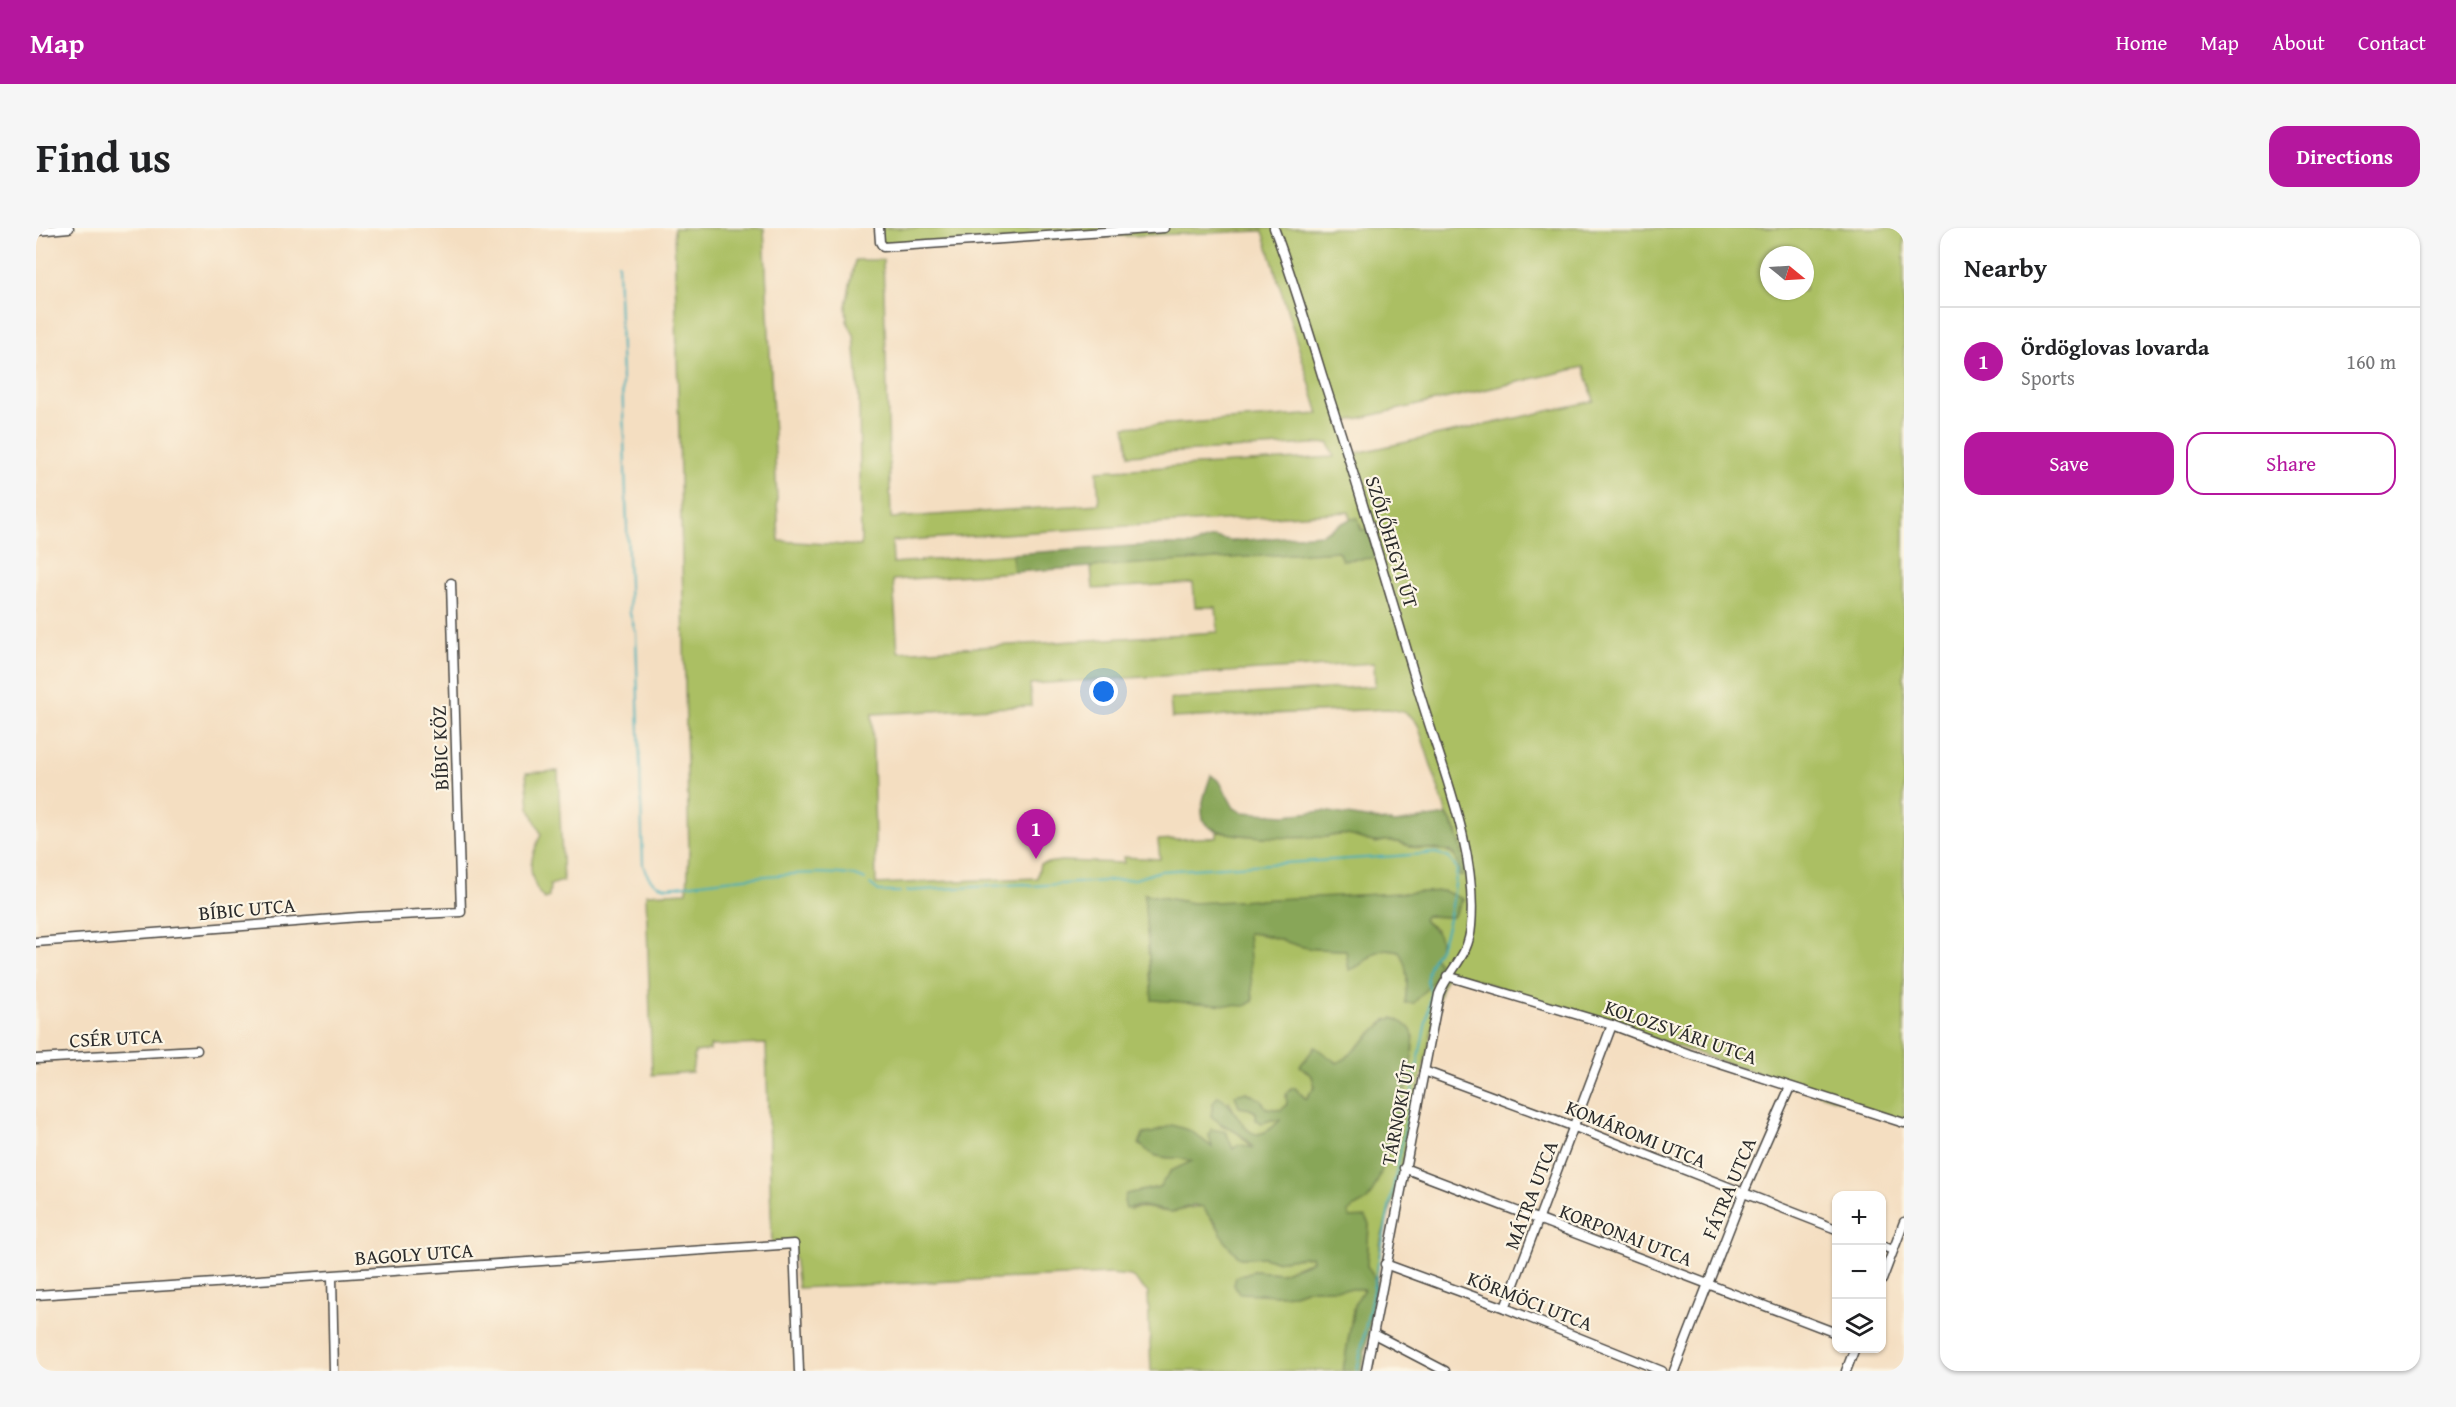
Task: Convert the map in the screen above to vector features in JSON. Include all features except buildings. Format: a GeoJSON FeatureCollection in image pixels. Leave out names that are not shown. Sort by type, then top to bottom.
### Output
{"type":"FeatureCollection","features":[{"type":"Feature","properties":{"kind":"street"},"geometry":{"type":"LineString","coordinates":[[36,231],[69,228]]}},
{"type":"Feature","properties":{"kind":"street"},"geometry":{"type":"LineString","coordinates":[[879,228],[883,247],[1164,228]]}},
{"type":"Feature","properties":{"kind":"street","name":"SZŐLŐHEGYI ÚT"},"geometry":{"type":"LineString","coordinates":[[1274,228],[1368,518],[1456,809],[1468,868]]}},
{"type":"Feature","properties":{"kind":"street","name":"BÍBIC KÖZ"},"geometry":{"type":"LineString","coordinates":[[452,583],[461,912]]}},
{"type":"Feature","properties":{"kind":"street","name":"TÁRNOKI ÚT"},"geometry":{"type":"LineString","coordinates":[[1366,1371],[1439,994],[1447,976],[1459,964],[1470,939],[1472,923],[1468,868]]}},
{"type":"Feature","properties":{"kind":"street","name":"BÍBIC UTCA"},"geometry":{"type":"LineString","coordinates":[[36,942],[359,916],[461,912]]}},
{"type":"Feature","properties":{"kind":"street","name":"KOLOZSVÁRI UTCA"},"geometry":{"type":"LineString","coordinates":[[1447,976],[1612,1025],[1790,1087],[1904,1123]]}},
{"type":"Feature","properties":{"kind":"street","name":"MÁTRA UTCA"},"geometry":{"type":"LineString","coordinates":[[1505,1308],[1612,1025]]}},
{"type":"Feature","properties":{"kind":"street","name":"CSÉR UTCA"},"geometry":{"type":"LineString","coordinates":[[36,1059],[197,1050]]}},
{"type":"Feature","properties":{"kind":"street","name":"KOMÁROMI UTCA"},"geometry":{"type":"LineString","coordinates":[[1424,1071],[1832,1227]]}},
{"type":"Feature","properties":{"kind":"street","name":"FÁTRA UTCA"},"geometry":{"type":"LineString","coordinates":[[1674,1371],[1743,1194],[1790,1087]]}},
{"type":"Feature","properties":{"kind":"street","name":"KORPONAI UTCA"},"geometry":{"type":"LineString","coordinates":[[1404,1168],[1832,1332]]}},
{"type":"Feature","properties":{"kind":"street"},"geometry":{"type":"LineString","coordinates":[[1886,1268],[1904,1222]]}},
{"type":"Feature","properties":{"kind":"street","name":"BAGOLY UTCA"},"geometry":{"type":"LineString","coordinates":[[36,1295],[332,1277],[794,1244],[799,1371]]}},
{"type":"Feature","properties":{"kind":"street"},"geometry":{"type":"LineString","coordinates":[[1886,1248],[1893,1250]]}},
{"type":"Feature","properties":{"kind":"street","name":"KÖRMÖCI UTCA"},"geometry":{"type":"LineString","coordinates":[[1385,1264],[1505,1308],[1662,1371]]}},
{"type":"Feature","properties":{"kind":"street"},"geometry":{"type":"LineString","coordinates":[[332,1277],[334,1371]]}},
{"type":"Feature","properties":{"kind":"street"},"geometry":{"type":"LineString","coordinates":[[1374,1334],[1445,1371]]}},
{"type":"Feature","properties":{"kind":"street"},"geometry":{"type":"LineString","coordinates":[[1846,1371],[1853,1353]]}},
{"type":"Feature","properties":{"kind":"green space"},"geometry":{"type":"Polygon","coordinates":[[[674,228],[764,228],[779,541],[861,546],[859,399],[854,335],[847,321],[846,306],[855,260],[883,260],[891,518],[1099,504],[1097,471],[1334,457],[1329,443],[1129,455],[1125,427],[1319,414],[1263,231],[878,245],[877,228],[1904,228],[1904,1122],[1450,971],[1441,989],[1398,1185],[1381,1239],[1376,1286],[1374,1277],[1367,1266],[1369,1222],[1350,1218],[1348,1212],[1356,1204],[1367,1200],[1375,1186],[1399,1120],[1414,1036],[1386,1020],[1345,1059],[1336,1064],[1314,1047],[1307,1072],[1312,1076],[1315,1086],[1306,1099],[1295,1088],[1287,1104],[1281,1110],[1266,1108],[1261,1100],[1247,1092],[1250,1109],[1256,1113],[1262,1123],[1280,1120],[1263,1135],[1250,1132],[1229,1101],[1221,1125],[1236,1131],[1254,1149],[1233,1149],[1226,1132],[1213,1148],[1190,1131],[1161,1128],[1140,1144],[1152,1154],[1193,1161],[1171,1171],[1160,1187],[1150,1189],[1131,1209],[1146,1208],[1170,1212],[1203,1207],[1240,1258],[1264,1257],[1275,1261],[1311,1256],[1312,1261],[1281,1273],[1253,1271],[1237,1277],[1234,1285],[1277,1295],[1294,1294],[1308,1289],[1365,1289],[1354,1305],[1343,1371],[1151,1371],[1148,1293],[1131,1276],[1109,1274],[798,1288],[793,1247],[772,1248],[766,1044],[710,1046],[710,1050],[695,1052],[692,1072],[652,1075],[646,894],[687,892],[689,851],[674,228]],[[1584,367],[1343,422],[1352,454],[1594,401],[1584,367]],[[1349,512],[892,541],[893,563],[1012,554],[1014,572],[893,580],[898,652],[1218,632],[1216,607],[1195,607],[1193,583],[1093,589],[1091,566],[1338,551],[1342,560],[1362,530],[1358,519],[1350,519],[1349,512]],[[1374,663],[1030,684],[1031,706],[872,714],[876,884],[1037,878],[1040,864],[1061,861],[1124,863],[1123,857],[1160,859],[1158,840],[1217,837],[1217,832],[1266,837],[1325,837],[1346,834],[1376,843],[1389,840],[1420,849],[1443,848],[1455,857],[1464,874],[1457,831],[1447,815],[1418,725],[1406,713],[1388,709],[1172,718],[1170,699],[1375,686],[1374,663]],[[1144,894],[1253,1001],[1247,933],[1270,936],[1308,948],[1346,950],[1349,970],[1382,950],[1399,951],[1407,976],[1405,1002],[1434,957],[1436,929],[1423,920],[1425,916],[1453,917],[1463,900],[1192,903],[1144,894]]]}},
{"type":"Feature","properties":{"kind":"green space"},"geometry":{"type":"Polygon","coordinates":[[[1358,518],[1361,530],[1368,529],[1376,558],[1342,560],[1338,551],[1014,572],[1012,554],[1148,545],[1193,545],[1214,537],[1234,541],[1322,534],[1350,519],[1358,518]]]}},
{"type":"Feature","properties":{"kind":"green space"},"geometry":{"type":"Polygon","coordinates":[[[558,771],[563,881],[550,885],[549,897],[545,899],[537,889],[531,873],[535,848],[541,834],[529,807],[526,773],[558,771]]]}},
{"type":"Feature","properties":{"kind":"green space"},"geometry":{"type":"Polygon","coordinates":[[[1211,775],[1220,782],[1234,808],[1242,812],[1285,815],[1324,811],[1395,823],[1447,815],[1460,844],[1464,875],[1459,875],[1456,857],[1452,852],[1446,850],[1418,848],[1398,842],[1367,841],[1344,834],[1325,837],[1261,837],[1212,829],[1205,823],[1202,812],[1211,775]]]}},
{"type":"Feature","properties":{"kind":"green space"},"geometry":{"type":"Polygon","coordinates":[[[1444,891],[1463,899],[1453,917],[1425,916],[1423,920],[1439,936],[1440,945],[1434,957],[1438,963],[1435,979],[1414,1003],[1405,1003],[1407,976],[1399,951],[1382,950],[1349,970],[1346,950],[1308,948],[1248,933],[1253,1001],[1245,1006],[1152,1000],[1144,894],[1192,903],[1444,891]]]}},
{"type":"Feature","properties":{"kind":"green space"},"geometry":{"type":"Polygon","coordinates":[[[1393,1018],[1408,1026],[1413,1035],[1413,1047],[1405,1093],[1381,1172],[1367,1200],[1348,1212],[1350,1218],[1366,1217],[1369,1222],[1367,1266],[1374,1277],[1376,1286],[1362,1371],[1343,1371],[1354,1305],[1364,1289],[1308,1289],[1294,1294],[1277,1295],[1239,1293],[1234,1285],[1236,1277],[1253,1271],[1281,1273],[1312,1261],[1311,1256],[1275,1261],[1264,1257],[1240,1258],[1226,1243],[1215,1221],[1203,1207],[1194,1205],[1171,1212],[1142,1206],[1126,1208],[1124,1201],[1126,1194],[1159,1187],[1171,1171],[1192,1161],[1152,1154],[1139,1144],[1143,1134],[1172,1125],[1191,1131],[1212,1147],[1209,1135],[1211,1129],[1226,1132],[1233,1149],[1239,1144],[1253,1148],[1239,1134],[1211,1116],[1213,1103],[1218,1096],[1226,1102],[1251,1132],[1259,1134],[1268,1130],[1280,1120],[1262,1123],[1256,1120],[1256,1112],[1239,1107],[1235,1095],[1247,1092],[1261,1100],[1266,1108],[1281,1110],[1287,1104],[1286,1095],[1291,1088],[1295,1088],[1306,1099],[1315,1086],[1312,1076],[1300,1066],[1315,1047],[1337,1063],[1345,1059],[1386,1020],[1393,1018]]]}},
{"type":"Feature","properties":{"kind":"waterway"},"geometry":{"type":"LineString","coordinates":[[618,263],[630,614],[636,633],[643,865],[645,870],[649,878],[656,883],[669,887],[771,876],[828,873],[850,875],[865,880]]}},
{"type":"Feature","properties":{"kind":"waterway"},"geometry":{"type":"LineString","coordinates":[[907,891],[1135,879],[1160,871],[1436,853],[1449,858],[1457,869],[1452,907],[1441,944],[1427,973],[1431,996],[1357,1371]]}},
{"type":"Feature","properties":{"kind":"waterway"},"geometry":{"type":"LineString","coordinates":[[870,884],[880,892],[900,892]]}},
{"type":"Feature","properties":{"kind":"place","name":"Ördöglovas lovarda"},"geometry":{"type":"Point","coordinates":[1036,859]}}]}
